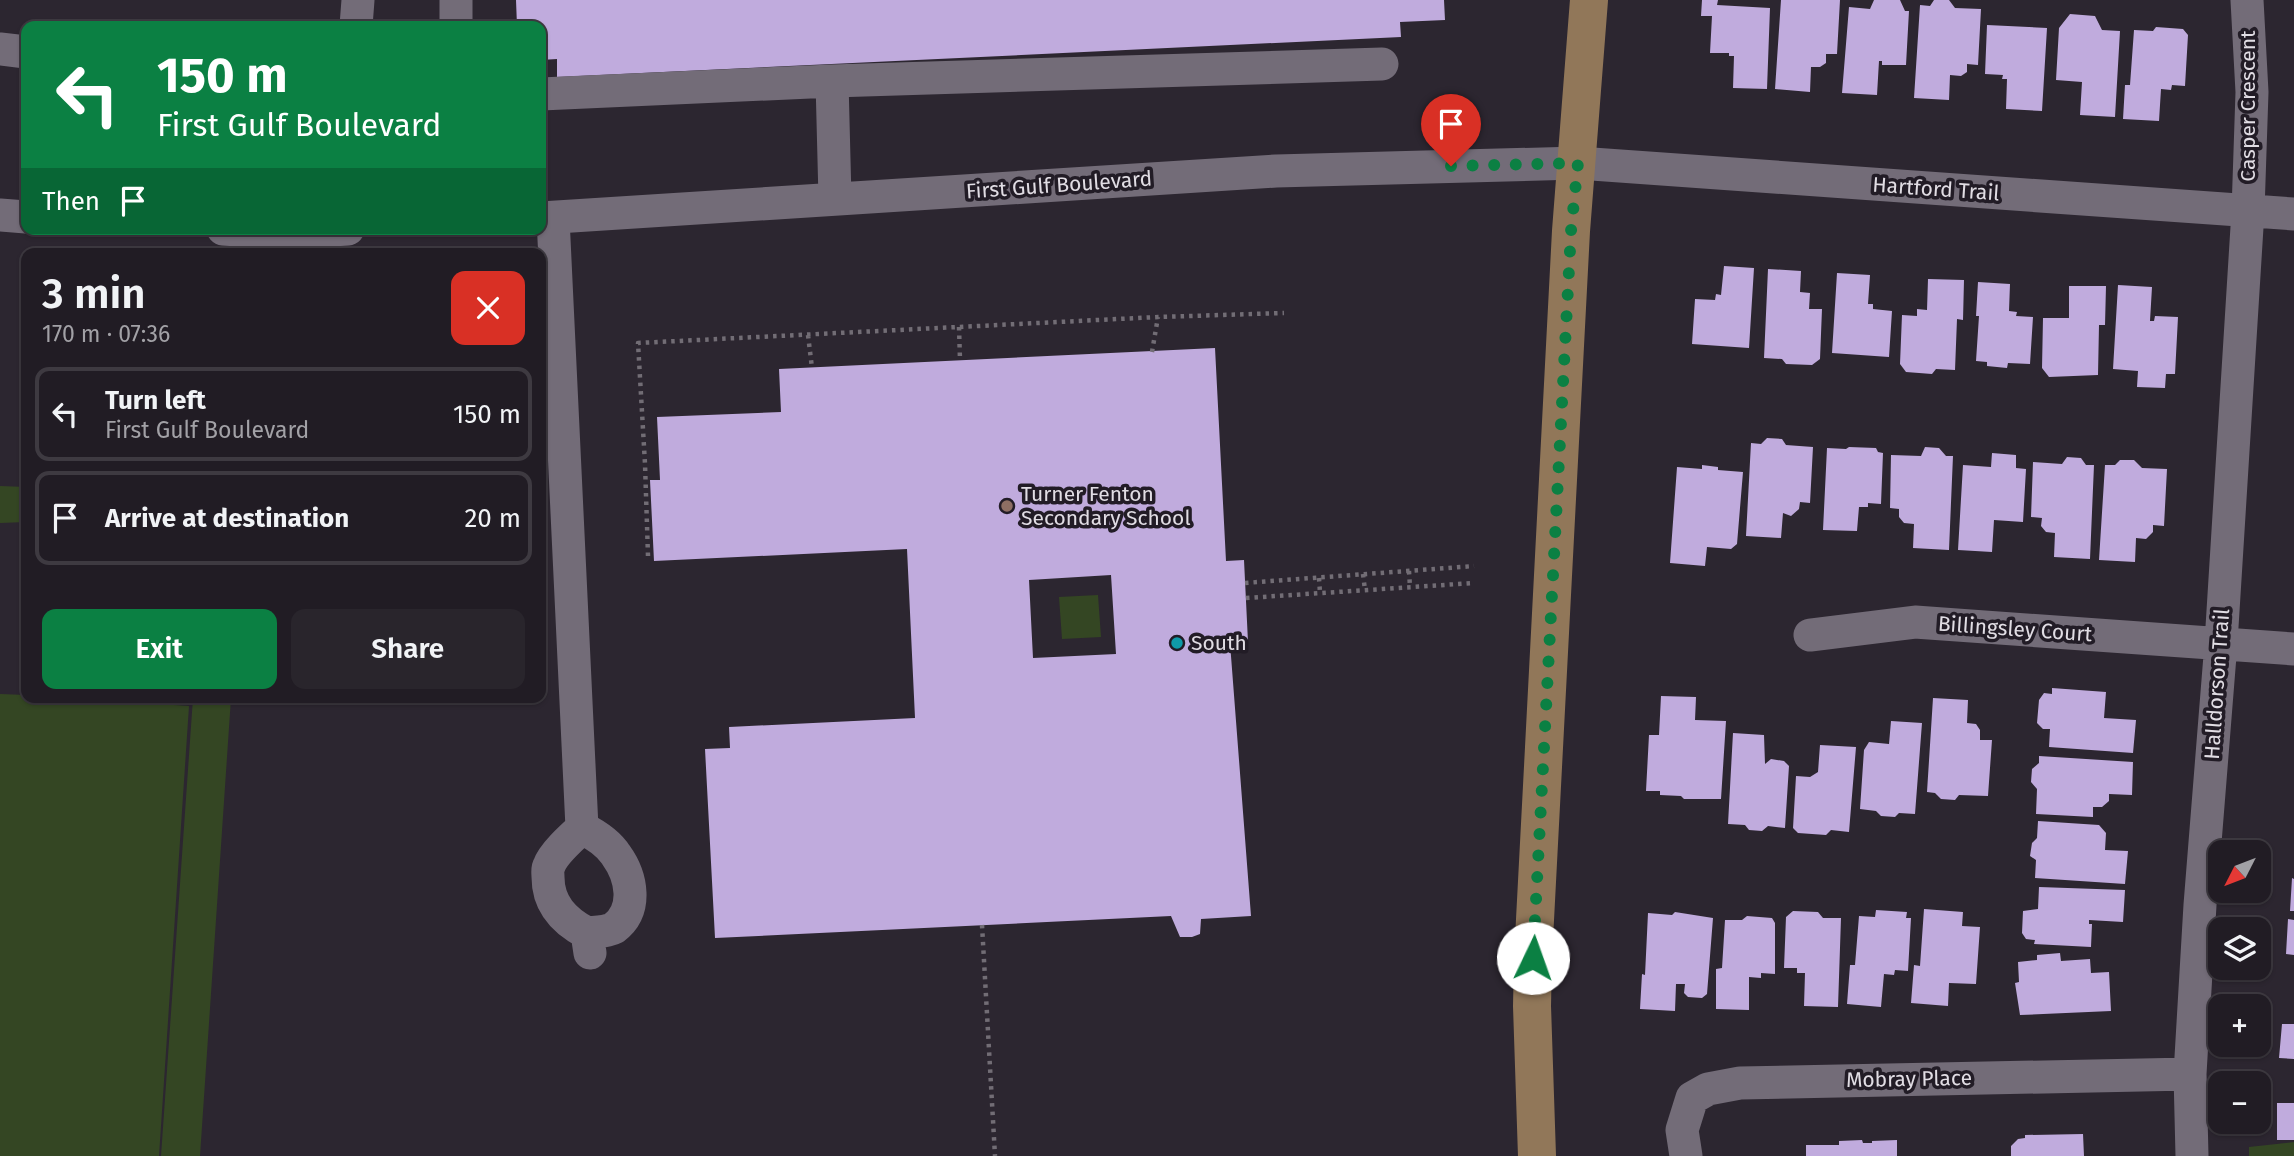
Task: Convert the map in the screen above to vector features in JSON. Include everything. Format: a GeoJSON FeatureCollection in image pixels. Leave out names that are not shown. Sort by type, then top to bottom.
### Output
{"type":"FeatureCollection","features":[{"type":"Feature","properties":{"kind":"main road"},"geometry":{"type":"LineString","coordinates":[[1537,1156],[1533,958],[1571,231],[1589,0]]}},
{"type":"Feature","properties":{"kind":"street"},"geometry":{"type":"LineString","coordinates":[[356,21],[358,0]]}},
{"type":"Feature","properties":{"kind":"street"},"geometry":{"type":"LineString","coordinates":[[456,0],[456,21]]}},
{"type":"Feature","properties":{"kind":"street","name":"Casper Crescent"},"geometry":{"type":"LineString","coordinates":[[2247,0],[2252,92],[2248,211]]}},
{"type":"Feature","properties":{"kind":"street"},"geometry":{"type":"LineString","coordinates":[[0,49],[21,51]]}},
{"type":"Feature","properties":{"kind":"street"},"geometry":{"type":"LineString","coordinates":[[546,94],[832,81],[1382,64]]}},
{"type":"Feature","properties":{"kind":"street"},"geometry":{"type":"LineString","coordinates":[[832,81],[835,199]]}},
{"type":"Feature","properties":{"kind":"street","name":"First Gulf Boulevard"},"geometry":{"type":"LineString","coordinates":[[547,218],[1276,171],[1578,163]]}},
{"type":"Feature","properties":{"kind":"street","name":"Hartford Trail"},"geometry":{"type":"LineString","coordinates":[[1578,163],[2294,214]]}},
{"type":"Feature","properties":{"kind":"street","name":"Halldorson Trail"},"geometry":{"type":"LineString","coordinates":[[2192,1156],[2190,1074],[2200,905],[2221,643],[2248,211]]}},
{"type":"Feature","properties":{"kind":"street"},"geometry":{"type":"LineString","coordinates":[[0,215],[21,217]]}},
{"type":"Feature","properties":{"kind":"street"},"geometry":{"type":"LineString","coordinates":[[547,218],[582,828]]}},
{"type":"Feature","properties":{"kind":"street","name":"Billingsley Court"},"geometry":{"type":"LineString","coordinates":[[1810,635],[1915,622],[2294,649]]}},
{"type":"Feature","properties":{"kind":"street"},"geometry":{"type":"LineString","coordinates":[[582,828],[616,854],[631,886],[628,913],[612,929],[589,943],[558,911],[548,890],[548,866],[582,828]]}},
{"type":"Feature","properties":{"kind":"street","name":"Mobray Place"},"geometry":{"type":"LineString","coordinates":[[1686,1156],[1682,1130],[1692,1098],[1708,1089],[1740,1083],[2190,1074]]}},
{"type":"Feature","properties":{"kind":"path"},"geometry":{"type":"LineString","coordinates":[[648,556],[638,343],[1284,313]]}},
{"type":"Feature","properties":{"kind":"path"},"geometry":{"type":"LineString","coordinates":[[1152,352],[1158,317]]}},
{"type":"Feature","properties":{"kind":"path"},"geometry":{"type":"LineString","coordinates":[[959,327],[960,360]]}},
{"type":"Feature","properties":{"kind":"path"},"geometry":{"type":"LineString","coordinates":[[808,335],[812,368]]}},
{"type":"Feature","properties":{"kind":"path"},"geometry":{"type":"LineString","coordinates":[[1245,583],[1474,566]]}},
{"type":"Feature","properties":{"kind":"path"},"geometry":{"type":"LineString","coordinates":[[1409,571],[1410,587]]}},
{"type":"Feature","properties":{"kind":"path"},"geometry":{"type":"LineString","coordinates":[[1363,574],[1365,590]]}},
{"type":"Feature","properties":{"kind":"path"},"geometry":{"type":"LineString","coordinates":[[1319,578],[1320,593]]}},
{"type":"Feature","properties":{"kind":"path"},"geometry":{"type":"LineString","coordinates":[[1246,598],[1474,583]]}},
{"type":"Feature","properties":{"kind":"path"},"geometry":{"type":"LineString","coordinates":[[982,925],[995,1156]]}},
{"type":"Feature","properties":{"kind":"green space"},"geometry":{"type":"Polygon","coordinates":[[[0,486],[21,487],[21,522],[0,523],[0,486]]]}},
{"type":"Feature","properties":{"kind":"green space"},"geometry":{"type":"Polygon","coordinates":[[[1098,595],[1101,637],[1062,639],[1059,597],[1098,595]]]}},
{"type":"Feature","properties":{"kind":"green space"},"geometry":{"type":"Polygon","coordinates":[[[0,694],[21,695],[21,703],[145,703],[189,706],[159,1156],[0,1156],[0,694]]]}},
{"type":"Feature","properties":{"kind":"green space"},"geometry":{"type":"Polygon","coordinates":[[[193,703],[231,703],[200,1156],[161,1156],[193,703]]]}},
{"type":"Feature","properties":{"kind":"green space"},"geometry":{"type":"Polygon","coordinates":[[[2294,1142],[2294,1156],[2249,1156],[2249,1147],[2294,1142]]]}},
{"type":"Feature","properties":{"kind":"building"},"geometry":{"type":"Polygon","coordinates":[[[516,0],[1444,0],[1445,20],[1400,22],[1401,37],[557,77],[557,59],[546,60],[546,21],[517,21],[516,0]]]}},
{"type":"Feature","properties":{"kind":"building"},"geometry":{"type":"Polygon","coordinates":[[[1702,0],[1718,0],[1717,5],[1770,8],[1767,89],[1733,88],[1734,56],[1729,56],[1729,53],[1710,53],[1712,16],[1701,16],[1702,0]]]}},
{"type":"Feature","properties":{"kind":"building"},"geometry":{"type":"Polygon","coordinates":[[[1781,0],[1840,0],[1837,54],[1826,54],[1826,63],[1820,67],[1811,67],[1810,92],[1775,89],[1781,0]]]}},
{"type":"Feature","properties":{"kind":"building"},"geometry":{"type":"Polygon","coordinates":[[[1874,0],[1900,0],[1905,11],[1909,11],[1906,65],[1882,65],[1882,61],[1879,61],[1877,95],[1842,93],[1849,7],[1870,9],[1874,0]]]}},
{"type":"Feature","properties":{"kind":"building"},"geometry":{"type":"Polygon","coordinates":[[[1934,0],[1949,0],[1955,8],[1981,9],[1978,65],[1967,64],[1967,72],[1961,76],[1950,75],[1949,100],[1914,98],[1920,5],[1930,6],[1934,0]]]}},
{"type":"Feature","properties":{"kind":"building"},"geometry":{"type":"Polygon","coordinates":[[[2070,14],[2095,16],[2102,30],[2120,31],[2115,117],[2080,115],[2082,82],[2056,80],[2059,28],[2070,14]]]}},
{"type":"Feature","properties":{"kind":"building"},"geometry":{"type":"Polygon","coordinates":[[[1987,25],[2047,28],[2042,111],[2006,109],[2007,79],[2002,79],[2003,75],[1985,74],[1987,25]]]}},
{"type":"Feature","properties":{"kind":"building"},"geometry":{"type":"Polygon","coordinates":[[[2156,27],[2183,29],[2188,35],[2185,86],[2172,85],[2171,90],[2161,89],[2159,121],[2123,119],[2125,85],[2130,85],[2134,30],[2153,31],[2156,27]]]}},
{"type":"Feature","properties":{"kind":"building"},"geometry":{"type":"Polygon","coordinates":[[[1724,266],[1754,268],[1749,348],[1692,344],[1695,299],[1715,300],[1716,294],[1721,295],[1724,266]]]}},
{"type":"Feature","properties":{"kind":"building"},"geometry":{"type":"Polygon","coordinates":[[[1768,269],[1801,271],[1800,292],[1810,293],[1809,309],[1822,309],[1820,359],[1812,365],[1786,364],[1782,359],[1764,358],[1768,269]]]}},
{"type":"Feature","properties":{"kind":"building"},"geometry":{"type":"Polygon","coordinates":[[[1837,273],[1870,275],[1868,304],[1873,304],[1873,309],[1892,311],[1889,357],[1832,353],[1837,273]]]}},
{"type":"Feature","properties":{"kind":"building"},"geometry":{"type":"Polygon","coordinates":[[[1928,279],[1964,280],[1963,320],[1957,319],[1955,370],[1936,369],[1932,374],[1906,372],[1900,364],[1902,315],[1917,316],[1917,309],[1927,310],[1928,279]]]}},
{"type":"Feature","properties":{"kind":"building"},"geometry":{"type":"Polygon","coordinates":[[[1978,282],[2010,284],[2009,311],[2017,312],[2016,316],[2033,317],[2030,364],[2008,363],[2007,368],[1987,366],[1987,362],[1976,361],[1978,282]]]}},
{"type":"Feature","properties":{"kind":"building"},"geometry":{"type":"Polygon","coordinates":[[[2118,285],[2152,287],[2150,321],[2154,321],[2155,316],[2178,317],[2175,374],[2166,374],[2165,388],[2137,387],[2138,371],[2113,369],[2118,285]]]}},
{"type":"Feature","properties":{"kind":"building"},"geometry":{"type":"Polygon","coordinates":[[[2069,286],[2106,286],[2105,325],[2099,325],[2098,375],[2049,377],[2042,368],[2043,318],[2069,318],[2069,286]]]}},
{"type":"Feature","properties":{"kind":"building","name":"South"},"geometry":{"type":"Polygon","coordinates":[[[1215,348],[1226,561],[1244,560],[1248,642],[1230,643],[1251,916],[1201,919],[1200,934],[1192,937],[1180,937],[1171,916],[715,938],[705,749],[730,748],[729,727],[915,718],[907,549],[654,561],[650,480],[660,480],[657,417],[781,412],[779,369],[1215,348]],[[1111,575],[1029,580],[1033,658],[1116,654],[1111,575]]]}},
{"type":"Feature","properties":{"kind":"building"},"geometry":{"type":"Polygon","coordinates":[[[1767,438],[1782,439],[1786,445],[1813,447],[1810,503],[1800,502],[1799,509],[1791,516],[1783,513],[1781,538],[1746,536],[1751,443],[1761,444],[1767,438]]]}},
{"type":"Feature","properties":{"kind":"building"},"geometry":{"type":"Polygon","coordinates":[[[1925,447],[1939,448],[1946,456],[1953,456],[1949,550],[1913,548],[1914,524],[1904,523],[1899,517],[1899,509],[1890,508],[1891,455],[1921,456],[1925,447]]]}},
{"type":"Feature","properties":{"kind":"building"},"geometry":{"type":"Polygon","coordinates":[[[1827,448],[1876,448],[1883,453],[1881,504],[1868,503],[1868,507],[1859,507],[1857,531],[1823,530],[1827,448]]]}},
{"type":"Feature","properties":{"kind":"building"},"geometry":{"type":"Polygon","coordinates":[[[1992,453],[2016,455],[2016,468],[2026,469],[2023,522],[1994,520],[1992,552],[1958,550],[1963,465],[1991,467],[1992,453]]]}},
{"type":"Feature","properties":{"kind":"building"},"geometry":{"type":"Polygon","coordinates":[[[2067,457],[2081,458],[2086,465],[2094,465],[2090,559],[2054,557],[2055,533],[2046,532],[2041,526],[2042,518],[2031,517],[2033,462],[2062,464],[2067,457]]]}},
{"type":"Feature","properties":{"kind":"building"},"geometry":{"type":"Polygon","coordinates":[[[2120,460],[2134,460],[2142,468],[2167,469],[2164,526],[2153,525],[2153,532],[2146,539],[2136,538],[2135,562],[2099,560],[2105,465],[2115,465],[2120,460]]]}},
{"type":"Feature","properties":{"kind":"building"},"geometry":{"type":"Polygon","coordinates":[[[1702,465],[1718,467],[1718,470],[1743,472],[1737,544],[1731,549],[1707,547],[1705,566],[1670,563],[1677,467],[1702,469],[1702,465]]]}},
{"type":"Feature","properties":{"kind":"building"},"geometry":{"type":"Polygon","coordinates":[[[2052,688],[2106,692],[2104,718],[2136,720],[2133,753],[2049,747],[2050,729],[2043,729],[2037,723],[2039,700],[2044,693],[2052,694],[2052,688]]]}},
{"type":"Feature","properties":{"kind":"building"},"geometry":{"type":"Polygon","coordinates":[[[1661,696],[1696,697],[1695,720],[1726,721],[1721,799],[1684,799],[1681,796],[1660,795],[1660,791],[1646,791],[1649,735],[1659,735],[1661,696]]]}},
{"type":"Feature","properties":{"kind":"building"},"geometry":{"type":"Polygon","coordinates":[[[1933,698],[1968,700],[1967,723],[1976,724],[1980,730],[1980,740],[1992,740],[1988,796],[1959,795],[1955,800],[1941,799],[1935,793],[1927,792],[1933,698]]]}},
{"type":"Feature","properties":{"kind":"building"},"geometry":{"type":"Polygon","coordinates":[[[1891,721],[1922,723],[1915,814],[1899,813],[1895,817],[1881,816],[1876,811],[1860,809],[1864,750],[1869,742],[1889,744],[1891,721]]]}},
{"type":"Feature","properties":{"kind":"building"},"geometry":{"type":"Polygon","coordinates":[[[1733,733],[1764,735],[1765,764],[1771,759],[1784,761],[1789,766],[1785,828],[1768,826],[1762,831],[1749,830],[1745,825],[1728,824],[1733,733]]]}},
{"type":"Feature","properties":{"kind":"building"},"geometry":{"type":"Polygon","coordinates":[[[1820,745],[1856,747],[1849,832],[1831,830],[1826,835],[1798,833],[1793,828],[1796,776],[1810,777],[1818,772],[1820,745]]]}},
{"type":"Feature","properties":{"kind":"building"},"geometry":{"type":"Polygon","coordinates":[[[2039,756],[2133,762],[2132,795],[2109,794],[2109,801],[2102,807],[2093,807],[2093,817],[2036,814],[2037,789],[2031,782],[2032,769],[2039,763],[2039,756]]]}},
{"type":"Feature","properties":{"kind":"building"},"geometry":{"type":"Polygon","coordinates":[[[2038,821],[2099,825],[2106,833],[2105,850],[2128,851],[2125,884],[2035,878],[2036,860],[2030,856],[2032,843],[2037,838],[2038,821]]]}},
{"type":"Feature","properties":{"kind":"building"},"geometry":{"type":"Polygon","coordinates":[[[2292,878],[2294,911],[2290,911],[2292,878]]]}},
{"type":"Feature","properties":{"kind":"building"},"geometry":{"type":"Polygon","coordinates":[[[2039,887],[2125,890],[2123,922],[2089,920],[2089,924],[2092,924],[2091,947],[2034,944],[2035,940],[2026,939],[2022,933],[2023,911],[2038,909],[2039,887]]]}},
{"type":"Feature","properties":{"kind":"building"},"geometry":{"type":"Polygon","coordinates":[[[1924,909],[1963,912],[1962,926],[1980,927],[1976,984],[1949,983],[1948,1006],[1911,1003],[1914,965],[1920,966],[1924,909]]]}},
{"type":"Feature","properties":{"kind":"building"},"geometry":{"type":"Polygon","coordinates":[[[1876,910],[1907,912],[1906,918],[1911,918],[1908,971],[1895,970],[1894,975],[1884,974],[1881,1007],[1847,1004],[1850,965],[1855,965],[1859,916],[1875,917],[1876,910]]]}},
{"type":"Feature","properties":{"kind":"building"},"geometry":{"type":"Polygon","coordinates":[[[1793,911],[1818,912],[1823,918],[1841,918],[1838,1007],[1804,1006],[1805,973],[1797,973],[1797,968],[1784,968],[1786,917],[1793,911]]]}},
{"type":"Feature","properties":{"kind":"building"},"geometry":{"type":"Polygon","coordinates":[[[1675,912],[1713,918],[1707,994],[1702,998],[1688,997],[1684,993],[1685,984],[1676,984],[1675,1011],[1640,1009],[1642,974],[1645,975],[1648,913],[1672,915],[1675,912]]]}},
{"type":"Feature","properties":{"kind":"building"},"geometry":{"type":"Polygon","coordinates":[[[1747,916],[1772,918],[1775,923],[1775,974],[1761,973],[1761,978],[1749,977],[1749,1010],[1716,1009],[1716,969],[1722,968],[1725,920],[1742,920],[1747,916]]]}},
{"type":"Feature","properties":{"kind":"building"},"geometry":{"type":"Polygon","coordinates":[[[2288,919],[2294,920],[2294,955],[2286,954],[2288,919]]]}},
{"type":"Feature","properties":{"kind":"building"},"geometry":{"type":"Polygon","coordinates":[[[2060,953],[2061,961],[2090,959],[2091,973],[2109,972],[2111,1011],[2020,1015],[2015,983],[2019,982],[2018,962],[2037,960],[2037,955],[2060,953]]]}},
{"type":"Feature","properties":{"kind":"building"},"geometry":{"type":"Polygon","coordinates":[[[2282,1024],[2294,1024],[2294,1059],[2279,1058],[2282,1024]]]}},
{"type":"Feature","properties":{"kind":"building"},"geometry":{"type":"Polygon","coordinates":[[[2277,1103],[2294,1103],[2294,1140],[2277,1140],[2277,1103]]]}},
{"type":"Feature","properties":{"kind":"building"},"geometry":{"type":"Polygon","coordinates":[[[2083,1134],[2084,1156],[2011,1156],[2011,1146],[2018,1139],[2025,1138],[2025,1135],[2083,1134]]]}},
{"type":"Feature","properties":{"kind":"building"},"geometry":{"type":"Polygon","coordinates":[[[1862,1140],[1863,1143],[1872,1143],[1897,1140],[1897,1156],[1806,1156],[1806,1145],[1839,1145],[1839,1141],[1862,1140]]]}},
{"type":"Feature","properties":{"kind":"place","name":"Turner Fenton Secondary School"},"geometry":{"type":"Point","coordinates":[1007,506]}},
{"type":"Feature","properties":{"kind":"place","name":"South"},"geometry":{"type":"Point","coordinates":[1177,643]}},
{"type":"Feature","properties":{"kind":"route"},"geometry":{"type":"LineString","coordinates":[[1451,166],[1578,163],[1571,231],[1533,958]]}}]}
